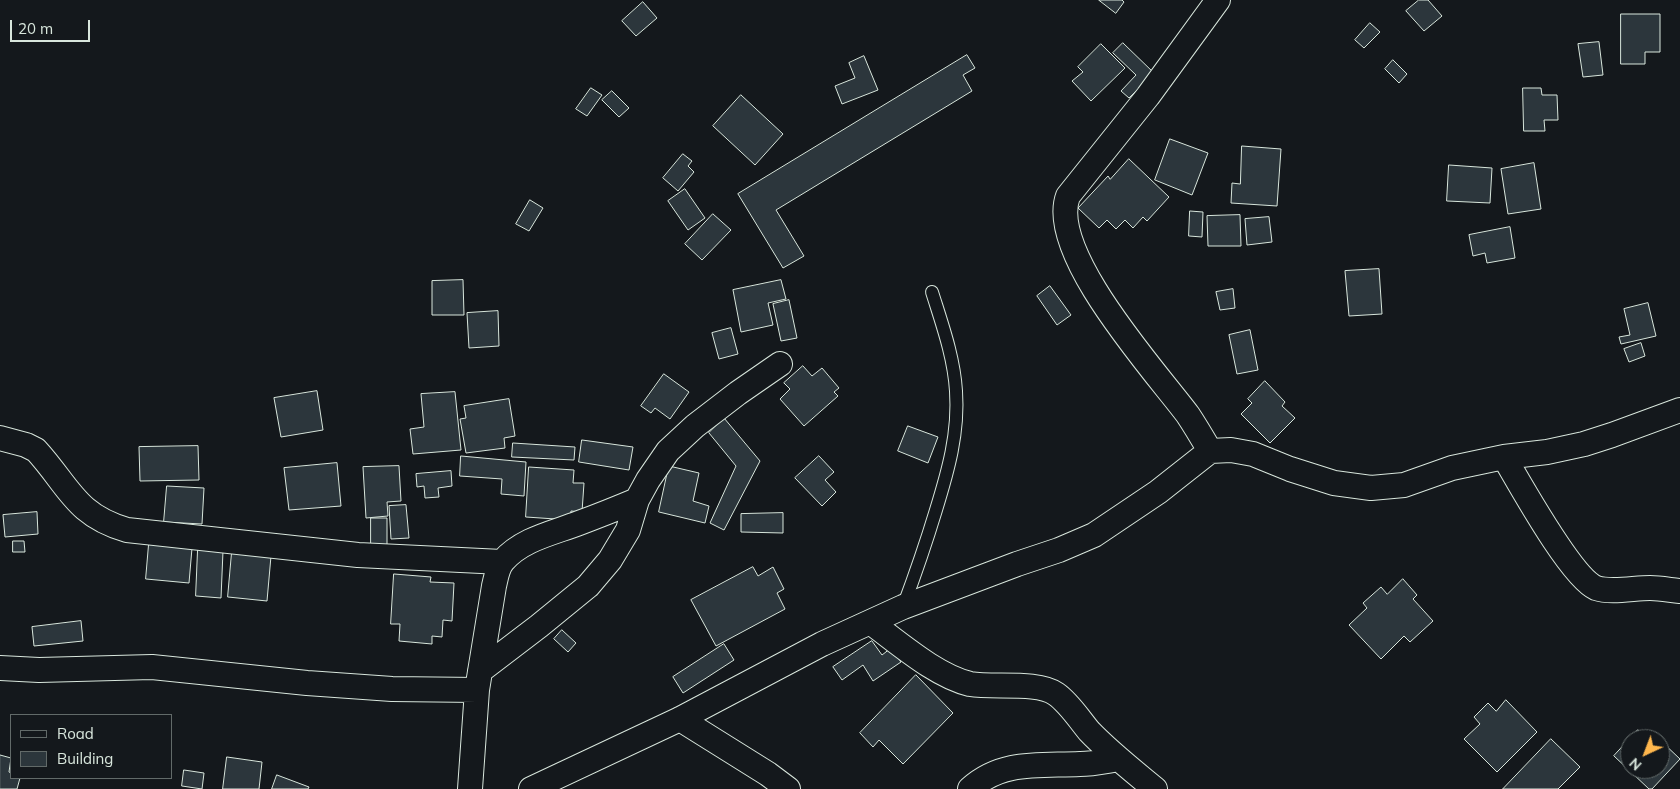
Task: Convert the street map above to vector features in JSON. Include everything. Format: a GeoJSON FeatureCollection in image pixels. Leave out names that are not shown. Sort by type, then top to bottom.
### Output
{"type":"FeatureCollection","features":[{"type":"Feature","properties":{"kind":"street"},"geometry":{"type":"LineString","coordinates":[[1210,451],[1187,414],[1131,345],[1102,301],[1075,252],[1066,228],[1064,212],[1068,196],[1148,96],[1218,0]]}},
{"type":"Feature","properties":{"kind":"street"},"geometry":{"type":"LineString","coordinates":[[0,668],[39,670],[152,668],[373,688],[478,680],[588,586],[610,560],[628,530],[637,500],[668,451],[695,426],[780,364]]}},
{"type":"Feature","properties":{"kind":"street"},"geometry":{"type":"LineString","coordinates":[[531,789],[680,719],[822,644],[903,607],[1059,550],[1094,535],[1158,492],[1210,451],[1232,450],[1254,454],[1290,469],[1334,483],[1371,488],[1404,486],[1452,468],[1504,457],[1548,452],[1584,444],[1612,436],[1680,410]]}},
{"type":"Feature","properties":{"kind":"street"},"geometry":{"type":"LineString","coordinates":[[0,438],[26,445],[36,450],[78,503],[94,517],[110,525],[127,530],[358,555],[502,562]]}},
{"type":"Feature","properties":{"kind":"street"},"geometry":{"type":"LineString","coordinates":[[1504,457],[1567,558],[1581,575],[1596,588],[1622,590],[1650,588],[1680,591]]}},
{"type":"Feature","properties":{"kind":"street"},"geometry":{"type":"LineString","coordinates":[[470,789],[478,680],[496,574],[502,562],[521,546],[637,500]]}},
{"type":"Feature","properties":{"kind":"street"},"geometry":{"type":"LineString","coordinates":[[870,622],[945,674],[969,683],[991,686],[1043,688],[1056,693],[1090,732],[1155,789]]}},
{"type":"Feature","properties":{"kind":"street"},"geometry":{"type":"LineString","coordinates":[[680,719],[768,774],[788,789]]}},
{"type":"Feature","properties":{"kind":"street"},"geometry":{"type":"LineString","coordinates":[[970,789],[980,780],[1001,769],[1031,765],[1082,764],[1119,759]]}},
{"type":"Feature","properties":{"kind":"lane"},"geometry":{"type":"LineString","coordinates":[[903,607],[923,554],[950,465],[957,428],[956,390],[950,348],[932,292]]}},
{"type":"Feature","properties":{"kind":"building"},"geometry":{"type":"Polygon","coordinates":[[[1099,0],[1122,0],[1124,2],[1116,13],[1099,0]]]}},
{"type":"Feature","properties":{"kind":"building"},"geometry":{"type":"Polygon","coordinates":[[[1419,0],[1428,0],[1442,16],[1424,31],[1406,11],[1419,0]]]}},
{"type":"Feature","properties":{"kind":"building"},"geometry":{"type":"Polygon","coordinates":[[[643,2],[657,18],[636,36],[622,21],[643,2]]]}},
{"type":"Feature","properties":{"kind":"building"},"geometry":{"type":"Polygon","coordinates":[[[1621,14],[1660,14],[1660,52],[1645,52],[1645,64],[1621,64],[1621,14]]]}},
{"type":"Feature","properties":{"kind":"building"},"geometry":{"type":"Polygon","coordinates":[[[1370,23],[1380,32],[1364,48],[1355,40],[1370,23]]]}},
{"type":"Feature","properties":{"kind":"building"},"geometry":{"type":"Polygon","coordinates":[[[1599,42],[1603,75],[1583,77],[1578,44],[1599,42]]]}},
{"type":"Feature","properties":{"kind":"building"},"geometry":{"type":"Polygon","coordinates":[[[1123,43],[1154,73],[1129,98],[1121,91],[1136,75],[1113,53],[1123,43]]]}},
{"type":"Feature","properties":{"kind":"building"},"geometry":{"type":"Polygon","coordinates":[[[1101,44],[1125,68],[1091,101],[1072,81],[1083,72],[1078,67],[1101,44]]]}},
{"type":"Feature","properties":{"kind":"building"},"geometry":{"type":"Polygon","coordinates":[[[967,55],[975,68],[963,75],[972,91],[776,210],[804,256],[783,268],[738,194],[967,55]]]}},
{"type":"Feature","properties":{"kind":"building"},"geometry":{"type":"Polygon","coordinates":[[[864,56],[878,90],[842,104],[835,86],[855,78],[849,63],[864,56]]]}},
{"type":"Feature","properties":{"kind":"building"},"geometry":{"type":"Polygon","coordinates":[[[1393,60],[1407,74],[1399,83],[1385,69],[1393,60]]]}},
{"type":"Feature","properties":{"kind":"building"},"geometry":{"type":"Polygon","coordinates":[[[591,88],[602,95],[587,116],[576,109],[591,88]]]}},
{"type":"Feature","properties":{"kind":"building"},"geometry":{"type":"Polygon","coordinates":[[[1523,88],[1541,88],[1542,95],[1557,95],[1558,120],[1544,120],[1545,131],[1524,131],[1523,88]]]}},
{"type":"Feature","properties":{"kind":"building"},"geometry":{"type":"Polygon","coordinates":[[[612,91],[629,108],[619,117],[602,100],[612,91]]]}},
{"type":"Feature","properties":{"kind":"building"},"geometry":{"type":"Polygon","coordinates":[[[741,95],[783,134],[755,165],[713,126],[741,95]]]}},
{"type":"Feature","properties":{"kind":"building"},"geometry":{"type":"Polygon","coordinates":[[[1170,139],[1208,153],[1192,195],[1155,180],[1170,139]]]}},
{"type":"Feature","properties":{"kind":"building"},"geometry":{"type":"Polygon","coordinates":[[[1242,146],[1281,149],[1277,206],[1231,203],[1232,183],[1240,184],[1242,146]]]}},
{"type":"Feature","properties":{"kind":"building"},"geometry":{"type":"Polygon","coordinates":[[[683,154],[692,161],[688,166],[694,172],[678,191],[663,178],[683,154]]]}},
{"type":"Feature","properties":{"kind":"building"},"geometry":{"type":"Polygon","coordinates":[[[1129,159],[1169,197],[1147,221],[1143,217],[1133,228],[1125,220],[1116,229],[1107,220],[1099,228],[1078,208],[1108,176],[1110,179],[1129,159]]]}},
{"type":"Feature","properties":{"kind":"building"},"geometry":{"type":"Polygon","coordinates":[[[1534,163],[1541,209],[1508,214],[1501,169],[1534,163]]]}},
{"type":"Feature","properties":{"kind":"building"},"geometry":{"type":"Polygon","coordinates":[[[1449,165],[1492,168],[1490,203],[1447,201],[1449,165]]]}},
{"type":"Feature","properties":{"kind":"building"},"geometry":{"type":"Polygon","coordinates":[[[685,189],[705,218],[688,230],[668,201],[685,189]]]}},
{"type":"Feature","properties":{"kind":"building"},"geometry":{"type":"Polygon","coordinates":[[[530,200],[543,208],[529,231],[516,224],[530,200]]]}},
{"type":"Feature","properties":{"kind":"building"},"geometry":{"type":"Polygon","coordinates":[[[1190,211],[1203,212],[1202,237],[1189,236],[1190,211]]]}},
{"type":"Feature","properties":{"kind":"building"},"geometry":{"type":"Polygon","coordinates":[[[713,214],[731,230],[702,260],[685,244],[713,214]]]}},
{"type":"Feature","properties":{"kind":"building"},"geometry":{"type":"Polygon","coordinates":[[[1240,215],[1241,246],[1208,246],[1207,216],[1240,215]]]}},
{"type":"Feature","properties":{"kind":"building"},"geometry":{"type":"Polygon","coordinates":[[[1269,217],[1272,242],[1247,245],[1245,219],[1269,217]]]}},
{"type":"Feature","properties":{"kind":"building"},"geometry":{"type":"Polygon","coordinates":[[[1510,227],[1515,258],[1487,263],[1485,253],[1473,256],[1469,235],[1510,227]]]}},
{"type":"Feature","properties":{"kind":"building"},"geometry":{"type":"Polygon","coordinates":[[[1379,269],[1382,314],[1349,316],[1345,271],[1379,269]]]}},
{"type":"Feature","properties":{"kind":"building"},"geometry":{"type":"Polygon","coordinates":[[[463,280],[464,315],[432,315],[432,281],[463,280]]]}},
{"type":"Feature","properties":{"kind":"building"},"geometry":{"type":"Polygon","coordinates":[[[781,280],[786,299],[768,303],[773,325],[741,332],[733,290],[781,280]]]}},
{"type":"Feature","properties":{"kind":"building"},"geometry":{"type":"Polygon","coordinates":[[[1050,286],[1071,315],[1057,325],[1037,296],[1050,286]]]}},
{"type":"Feature","properties":{"kind":"building"},"geometry":{"type":"Polygon","coordinates":[[[1233,289],[1235,308],[1220,310],[1216,292],[1233,289]]]}},
{"type":"Feature","properties":{"kind":"building"},"geometry":{"type":"Polygon","coordinates":[[[789,300],[797,338],[781,341],[773,304],[789,300]]]}},
{"type":"Feature","properties":{"kind":"building"},"geometry":{"type":"Polygon","coordinates":[[[1648,303],[1656,336],[1621,344],[1619,337],[1630,335],[1624,309],[1648,303]]]}},
{"type":"Feature","properties":{"kind":"building"},"geometry":{"type":"Polygon","coordinates":[[[498,311],[499,346],[469,348],[467,313],[498,311]]]}},
{"type":"Feature","properties":{"kind":"building"},"geometry":{"type":"Polygon","coordinates":[[[731,328],[738,354],[719,359],[712,333],[731,328]]]}},
{"type":"Feature","properties":{"kind":"building"},"geometry":{"type":"Polygon","coordinates":[[[1250,330],[1258,370],[1237,374],[1229,335],[1250,330]]]}},
{"type":"Feature","properties":{"kind":"building"},"geometry":{"type":"Polygon","coordinates":[[[1641,343],[1645,356],[1629,362],[1624,349],[1641,343]]]}},
{"type":"Feature","properties":{"kind":"building"},"geometry":{"type":"Polygon","coordinates":[[[803,366],[812,376],[822,368],[839,388],[834,392],[838,396],[804,426],[780,399],[790,389],[784,383],[803,366]]]}},
{"type":"Feature","properties":{"kind":"building"},"geometry":{"type":"Polygon","coordinates":[[[664,374],[689,392],[670,419],[655,408],[651,413],[641,406],[664,374]]]}},
{"type":"Feature","properties":{"kind":"building"},"geometry":{"type":"Polygon","coordinates":[[[1265,381],[1285,402],[1282,406],[1295,418],[1270,443],[1241,414],[1252,403],[1248,399],[1265,381]]]}},
{"type":"Feature","properties":{"kind":"building"},"geometry":{"type":"Polygon","coordinates":[[[317,391],[323,430],[281,437],[274,398],[317,391]]]}},
{"type":"Feature","properties":{"kind":"building"},"geometry":{"type":"Polygon","coordinates":[[[455,392],[461,450],[413,454],[410,429],[424,427],[421,394],[455,392]]]}},
{"type":"Feature","properties":{"kind":"building"},"geometry":{"type":"Polygon","coordinates":[[[509,399],[515,436],[504,438],[505,448],[466,453],[460,419],[466,418],[464,406],[509,399]]]}},
{"type":"Feature","properties":{"kind":"building"},"geometry":{"type":"Polygon","coordinates":[[[724,418],[760,461],[724,530],[710,523],[736,466],[709,433],[724,418]]]}},
{"type":"Feature","properties":{"kind":"building"},"geometry":{"type":"Polygon","coordinates":[[[908,426],[938,437],[928,463],[898,451],[908,426]]]}},
{"type":"Feature","properties":{"kind":"building"},"geometry":{"type":"Polygon","coordinates":[[[582,440],[633,447],[629,470],[579,462],[582,440]]]}},
{"type":"Feature","properties":{"kind":"building"},"geometry":{"type":"Polygon","coordinates":[[[513,443],[575,447],[574,460],[512,457],[513,443]]]}},
{"type":"Feature","properties":{"kind":"building"},"geometry":{"type":"Polygon","coordinates":[[[198,446],[199,480],[140,481],[139,447],[198,446]]]}},
{"type":"Feature","properties":{"kind":"building"},"geometry":{"type":"Polygon","coordinates":[[[461,456],[526,462],[524,496],[501,494],[502,479],[460,476],[461,456]]]}},
{"type":"Feature","properties":{"kind":"building"},"geometry":{"type":"Polygon","coordinates":[[[819,456],[834,472],[825,480],[836,492],[822,506],[795,478],[819,456]]]}},
{"type":"Feature","properties":{"kind":"building"},"geometry":{"type":"Polygon","coordinates":[[[337,463],[341,506],[289,510],[284,468],[337,463]]]}},
{"type":"Feature","properties":{"kind":"building"},"geometry":{"type":"Polygon","coordinates":[[[399,466],[401,501],[387,502],[388,516],[366,518],[363,467],[399,466]]]}},
{"type":"Feature","properties":{"kind":"building"},"geometry":{"type":"Polygon","coordinates":[[[669,466],[699,473],[693,501],[709,506],[705,523],[659,512],[669,466]]]}},
{"type":"Feature","properties":{"kind":"building"},"geometry":{"type":"Polygon","coordinates":[[[529,467],[574,470],[573,483],[584,483],[582,512],[571,511],[570,520],[526,517],[529,467]]]}},
{"type":"Feature","properties":{"kind":"building"},"geometry":{"type":"Polygon","coordinates":[[[451,471],[452,486],[438,488],[439,497],[425,498],[424,486],[417,487],[416,474],[451,471]]]}},
{"type":"Feature","properties":{"kind":"building"},"geometry":{"type":"Polygon","coordinates":[[[167,486],[204,488],[202,524],[164,522],[167,486]]]}},
{"type":"Feature","properties":{"kind":"building"},"geometry":{"type":"Polygon","coordinates":[[[406,505],[409,538],[391,539],[389,506],[406,505]]]}},
{"type":"Feature","properties":{"kind":"building"},"geometry":{"type":"Polygon","coordinates":[[[37,512],[38,534],[5,537],[3,515],[37,512]]]}},
{"type":"Feature","properties":{"kind":"building"},"geometry":{"type":"Polygon","coordinates":[[[783,513],[783,533],[741,532],[741,514],[783,513]]]}},
{"type":"Feature","properties":{"kind":"building"},"geometry":{"type":"Polygon","coordinates":[[[371,518],[387,518],[387,545],[371,545],[371,518]]]}},
{"type":"Feature","properties":{"kind":"building"},"geometry":{"type":"Polygon","coordinates":[[[13,541],[24,541],[25,552],[13,552],[13,541]]]}},
{"type":"Feature","properties":{"kind":"building"},"geometry":{"type":"Polygon","coordinates":[[[149,544],[192,548],[189,583],[146,579],[149,544]]]}},
{"type":"Feature","properties":{"kind":"building"},"geometry":{"type":"Polygon","coordinates":[[[198,549],[223,551],[221,598],[196,596],[198,549]]]}},
{"type":"Feature","properties":{"kind":"building"},"geometry":{"type":"Polygon","coordinates":[[[232,552],[271,556],[267,601],[228,597],[232,552]]]}},
{"type":"Feature","properties":{"kind":"building"},"geometry":{"type":"Polygon","coordinates":[[[753,567],[758,576],[773,567],[784,589],[777,593],[785,609],[716,646],[691,600],[753,567]]]}},
{"type":"Feature","properties":{"kind":"building"},"geometry":{"type":"Polygon","coordinates":[[[394,574],[431,577],[430,582],[454,583],[452,621],[443,620],[442,637],[432,636],[432,644],[399,641],[400,624],[391,624],[394,574]]]}},
{"type":"Feature","properties":{"kind":"building"},"geometry":{"type":"Polygon","coordinates":[[[1403,579],[1417,595],[1413,599],[1433,621],[1410,642],[1404,636],[1381,659],[1349,625],[1367,608],[1363,603],[1381,587],[1387,594],[1403,579]]]}},
{"type":"Feature","properties":{"kind":"building"},"geometry":{"type":"Polygon","coordinates":[[[81,621],[83,641],[34,646],[32,627],[81,621]]]}},
{"type":"Feature","properties":{"kind":"building"},"geometry":{"type":"Polygon","coordinates":[[[562,630],[576,643],[568,652],[554,639],[562,630]]]}},
{"type":"Feature","properties":{"kind":"building"},"geometry":{"type":"Polygon","coordinates":[[[872,641],[882,655],[891,648],[901,662],[873,681],[863,665],[842,680],[833,667],[872,641]]]}},
{"type":"Feature","properties":{"kind":"building"},"geometry":{"type":"Polygon","coordinates":[[[724,644],[734,660],[683,693],[673,677],[724,644]]]}},
{"type":"Feature","properties":{"kind":"building"},"geometry":{"type":"Polygon","coordinates":[[[916,675],[953,713],[903,764],[879,740],[873,747],[860,733],[916,675]]]}},
{"type":"Feature","properties":{"kind":"building"},"geometry":{"type":"Polygon","coordinates":[[[1506,700],[1537,732],[1497,772],[1464,739],[1480,724],[1474,717],[1488,703],[1496,711],[1506,700]]]}},
{"type":"Feature","properties":{"kind":"building"},"geometry":{"type":"Polygon","coordinates":[[[1551,739],[1580,767],[1558,789],[1503,789],[1551,739]]]}},
{"type":"Feature","properties":{"kind":"building"},"geometry":{"type":"Polygon","coordinates":[[[1620,750],[1620,762],[1614,756],[1620,750]]]}},
{"type":"Feature","properties":{"kind":"building"},"geometry":{"type":"Polygon","coordinates":[[[1670,750],[1680,759],[1670,770],[1670,750]]]}},
{"type":"Feature","properties":{"kind":"building"},"geometry":{"type":"Polygon","coordinates":[[[0,755],[10,758],[10,779],[20,779],[17,789],[0,789],[0,755]]]}},
{"type":"Feature","properties":{"kind":"building"},"geometry":{"type":"Polygon","coordinates":[[[227,757],[262,762],[259,789],[223,789],[227,757]]]}},
{"type":"Feature","properties":{"kind":"building"},"geometry":{"type":"Polygon","coordinates":[[[184,770],[204,773],[202,789],[182,786],[184,770]]]}},
{"type":"Feature","properties":{"kind":"building"},"geometry":{"type":"Polygon","coordinates":[[[277,775],[309,787],[308,789],[272,789],[277,775]]]}},
{"type":"Feature","properties":{"kind":"building"},"geometry":{"type":"Polygon","coordinates":[[[1638,779],[1661,779],[1652,789],[1649,789],[1638,779]]]}}]}
